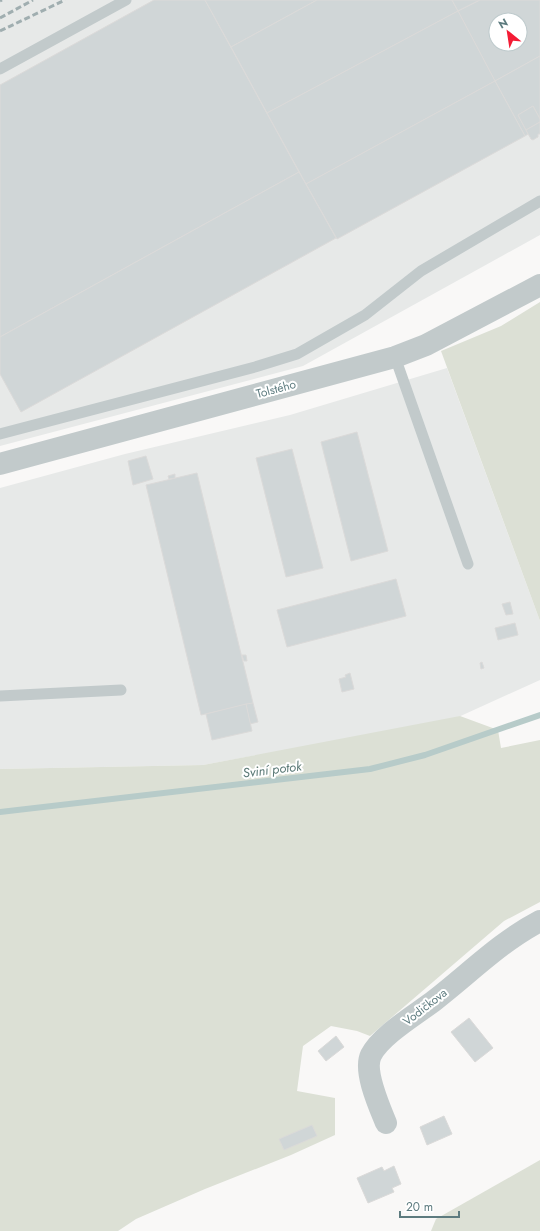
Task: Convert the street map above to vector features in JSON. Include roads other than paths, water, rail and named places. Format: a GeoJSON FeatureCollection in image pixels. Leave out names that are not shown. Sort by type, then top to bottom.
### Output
{"type":"FeatureCollection","features":[{"type":"Feature","properties":{"kind":"street","name":"Tolstého"},"geometry":{"type":"LineString","coordinates":[[0,464],[395,357],[426,345],[540,285]]}},
{"type":"Feature","properties":{"kind":"street","name":"Vodičkova"},"geometry":{"type":"LineString","coordinates":[[386,1123],[376,1097],[369,1072],[370,1056],[384,1038],[436,999],[485,957],[522,930],[540,921]]}},
{"type":"Feature","properties":{"kind":"lane"},"geometry":{"type":"LineString","coordinates":[[0,69],[126,0]]}},
{"type":"Feature","properties":{"kind":"lane"},"geometry":{"type":"LineString","coordinates":[[0,434],[255,367],[297,354],[365,315],[421,271],[540,201]]}},
{"type":"Feature","properties":{"kind":"lane"},"geometry":{"type":"LineString","coordinates":[[395,357],[468,564]]}},
{"type":"Feature","properties":{"kind":"lane"},"geometry":{"type":"LineString","coordinates":[[0,696],[121,690]]}},
{"type":"Feature","properties":{"kind":"waterway","name":"Sviní potok"},"geometry":{"type":"LineString","coordinates":[[0,812],[370,769],[425,755],[540,715]]}},
{"type":"Feature","properties":{"kind":"railway"},"geometry":{"type":"LineString","coordinates":[[0,18],[33,0]]}},
{"type":"Feature","properties":{"kind":"railway"},"geometry":{"type":"LineString","coordinates":[[0,31],[65,0]]}}]}
